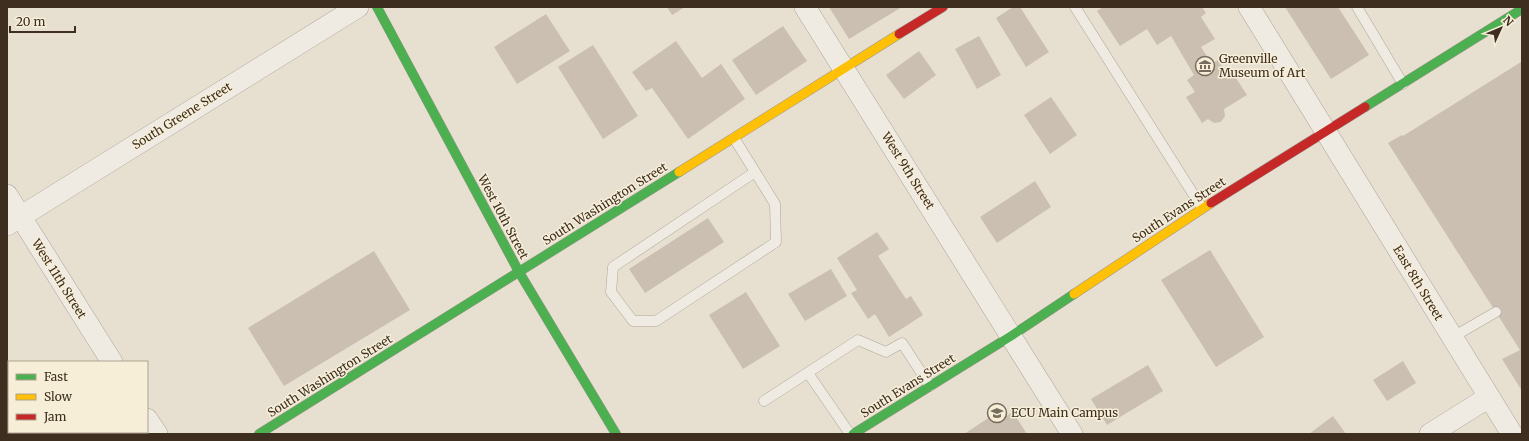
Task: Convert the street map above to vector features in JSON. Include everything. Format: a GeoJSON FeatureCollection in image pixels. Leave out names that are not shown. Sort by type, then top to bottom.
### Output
{"type":"FeatureCollection","features":[{"type":"Feature","properties":{"kind":"main road","name":"West 10th Street"},"geometry":{"type":"LineString","coordinates":[[377,7],[519,272],[616,434]]}},
{"type":"Feature","properties":{"kind":"main road","name":"South Washington Street"},"geometry":{"type":"LineString","coordinates":[[259,434],[943,7]]}},
{"type":"Feature","properties":{"kind":"main road","name":"South Evans Street"},"geometry":{"type":"LineString","coordinates":[[851,434],[1011,336],[1202,208],[1522,10]]}},
{"type":"Feature","properties":{"kind":"street","name":"South Greene Street"},"geometry":{"type":"LineString","coordinates":[[14,221],[358,7]]}},
{"type":"Feature","properties":{"kind":"street","name":"West 9th Street"},"geometry":{"type":"LineString","coordinates":[[805,7],[1072,434]]}},
{"type":"Feature","properties":{"kind":"street","name":"East 8th Street"},"geometry":{"type":"LineString","coordinates":[[1249,7],[1451,338],[1512,434]]}},
{"type":"Feature","properties":{"kind":"street","name":"West 11th Street"},"geometry":{"type":"LineString","coordinates":[[7,195],[14,221],[111,361]]}},
{"type":"Feature","properties":{"kind":"street"},"geometry":{"type":"LineString","coordinates":[[1430,434],[1489,397]]}},
{"type":"Feature","properties":{"kind":"street"},"geometry":{"type":"LineString","coordinates":[[148,420],[157,434]]}},
{"type":"Feature","properties":{"kind":"lane"},"geometry":{"type":"LineString","coordinates":[[1075,7],[1202,208]]}},
{"type":"Feature","properties":{"kind":"lane"},"geometry":{"type":"LineString","coordinates":[[1356,7],[1402,84]]}},
{"type":"Feature","properties":{"kind":"lane"},"geometry":{"type":"LineString","coordinates":[[734,138],[755,172],[774,204],[776,242],[656,321],[633,320],[611,292],[613,267],[755,172]]}},
{"type":"Feature","properties":{"kind":"lane"},"geometry":{"type":"LineString","coordinates":[[1451,338],[1496,312]]}},
{"type":"Feature","properties":{"kind":"lane"},"geometry":{"type":"LineString","coordinates":[[764,401],[858,340],[886,352],[902,343],[930,386]]}},
{"type":"Feature","properties":{"kind":"lane"},"geometry":{"type":"LineString","coordinates":[[808,372],[851,434]]}},
{"type":"Feature","properties":{"kind":"building"},"geometry":{"type":"Polygon","coordinates":[[[667,7],[685,7],[672,15],[667,7]]]}},
{"type":"Feature","properties":{"kind":"building"},"geometry":{"type":"Polygon","coordinates":[[[829,7],[902,7],[849,39],[829,7]]]}},
{"type":"Feature","properties":{"kind":"building"},"geometry":{"type":"Polygon","coordinates":[[[1013,7],[1020,7],[1049,52],[1026,67],[996,18],[1013,7]]]}},
{"type":"Feature","properties":{"kind":"building","name":"Greenville Museum of Art"},"geometry":{"type":"Polygon","coordinates":[[[1103,7],[1202,7],[1206,13],[1201,17],[1215,39],[1201,47],[1212,64],[1218,60],[1225,72],[1230,69],[1247,95],[1224,109],[1225,116],[1221,122],[1214,123],[1208,119],[1202,123],[1186,97],[1195,92],[1187,80],[1194,75],[1171,36],[1157,45],[1147,29],[1120,46],[1097,11],[1103,7]]]}},
{"type":"Feature","properties":{"kind":"building"},"geometry":{"type":"Polygon","coordinates":[[[1285,7],[1338,7],[1369,55],[1331,79],[1285,7]]]}},
{"type":"Feature","properties":{"kind":"building"},"geometry":{"type":"Polygon","coordinates":[[[546,14],[570,51],[517,84],[494,47],[546,14]]]}},
{"type":"Feature","properties":{"kind":"building"},"geometry":{"type":"Polygon","coordinates":[[[783,26],[807,61],[756,95],[732,60],[783,26]]]}},
{"type":"Feature","properties":{"kind":"building"},"geometry":{"type":"Polygon","coordinates":[[[979,36],[1001,75],[977,89],[955,49],[979,36]]]}},
{"type":"Feature","properties":{"kind":"building"},"geometry":{"type":"Polygon","coordinates":[[[676,41],[702,78],[721,64],[745,99],[688,139],[652,88],[646,91],[632,72],[676,41]]]}},
{"type":"Feature","properties":{"kind":"building"},"geometry":{"type":"Polygon","coordinates":[[[593,45],[638,116],[603,139],[558,67],[593,45]]]}},
{"type":"Feature","properties":{"kind":"building"},"geometry":{"type":"Polygon","coordinates":[[[919,51],[936,75],[904,99],[886,75],[919,51]]]}},
{"type":"Feature","properties":{"kind":"building"},"geometry":{"type":"Polygon","coordinates":[[[1521,62],[1522,391],[1502,359],[1520,350],[1388,143],[1402,135],[1403,136],[1521,62]]]}},
{"type":"Feature","properties":{"kind":"building"},"geometry":{"type":"Polygon","coordinates":[[[1051,97],[1077,135],[1050,154],[1024,115],[1051,97]]]}},
{"type":"Feature","properties":{"kind":"building"},"geometry":{"type":"Polygon","coordinates":[[[1035,181],[1051,207],[997,243],[980,217],[1035,181]]]}},
{"type":"Feature","properties":{"kind":"building"},"geometry":{"type":"Polygon","coordinates":[[[708,218],[724,242],[645,293],[629,269],[708,218]]]}},
{"type":"Feature","properties":{"kind":"building"},"geometry":{"type":"Polygon","coordinates":[[[877,232],[889,249],[878,256],[906,299],[911,296],[923,315],[889,337],[875,314],[868,319],[851,293],[857,290],[837,258],[877,232]]]}},
{"type":"Feature","properties":{"kind":"building"},"geometry":{"type":"Polygon","coordinates":[[[1210,250],[1264,337],[1216,367],[1161,280],[1210,250]]]}},
{"type":"Feature","properties":{"kind":"building"},"geometry":{"type":"Polygon","coordinates":[[[374,251],[410,310],[284,386],[248,328],[374,251]]]}},
{"type":"Feature","properties":{"kind":"building"},"geometry":{"type":"Polygon","coordinates":[[[831,269],[847,296],[805,321],[788,294],[831,269]]]}},
{"type":"Feature","properties":{"kind":"building"},"geometry":{"type":"Polygon","coordinates":[[[746,292],[780,346],[743,369],[709,315],[746,292]]]}},
{"type":"Feature","properties":{"kind":"building"},"geometry":{"type":"Polygon","coordinates":[[[1403,361],[1416,383],[1387,401],[1373,380],[1403,361]]]}},
{"type":"Feature","properties":{"kind":"building"},"geometry":{"type":"Polygon","coordinates":[[[1148,365],[1163,391],[1107,425],[1091,399],[1148,365]]]}},
{"type":"Feature","properties":{"kind":"building"},"geometry":{"type":"Polygon","coordinates":[[[999,411],[1003,418],[1013,412],[1027,434],[964,434],[999,411]]]}},
{"type":"Feature","properties":{"kind":"building"},"geometry":{"type":"Polygon","coordinates":[[[1333,416],[1346,434],[1309,434],[1333,416]]]}},
{"type":"Feature","properties":{"kind":"traffic: fast"},"geometry":{"type":"LineString","coordinates":[[377,7],[519,272],[616,434]]}},
{"type":"Feature","properties":{"kind":"traffic: fast"},"geometry":{"type":"LineString","coordinates":[[1365,107],[1522,9]]}},
{"type":"Feature","properties":{"kind":"traffic: fast"},"geometry":{"type":"LineString","coordinates":[[259,434],[679,172]]}},
{"type":"Feature","properties":{"kind":"traffic: fast"},"geometry":{"type":"LineString","coordinates":[[853,434],[1011,336],[1074,294]]}},
{"type":"Feature","properties":{"kind":"traffic: slow"},"geometry":{"type":"LineString","coordinates":[[679,172],[899,34]]}},
{"type":"Feature","properties":{"kind":"traffic: slow"},"geometry":{"type":"LineString","coordinates":[[1074,294],[1211,203]]}},
{"type":"Feature","properties":{"kind":"traffic: jam"},"geometry":{"type":"LineString","coordinates":[[899,34],[943,7]]}},
{"type":"Feature","properties":{"kind":"traffic: jam"},"geometry":{"type":"LineString","coordinates":[[1211,203],[1365,107]]}},
{"type":"Feature","properties":{"kind":"place","name":"Greenville Museum of Art"},"geometry":{"type":"Point","coordinates":[1205,66]}},
{"type":"Feature","properties":{"kind":"place","name":"ECU Main Campus"},"geometry":{"type":"Point","coordinates":[997,413]}}]}
